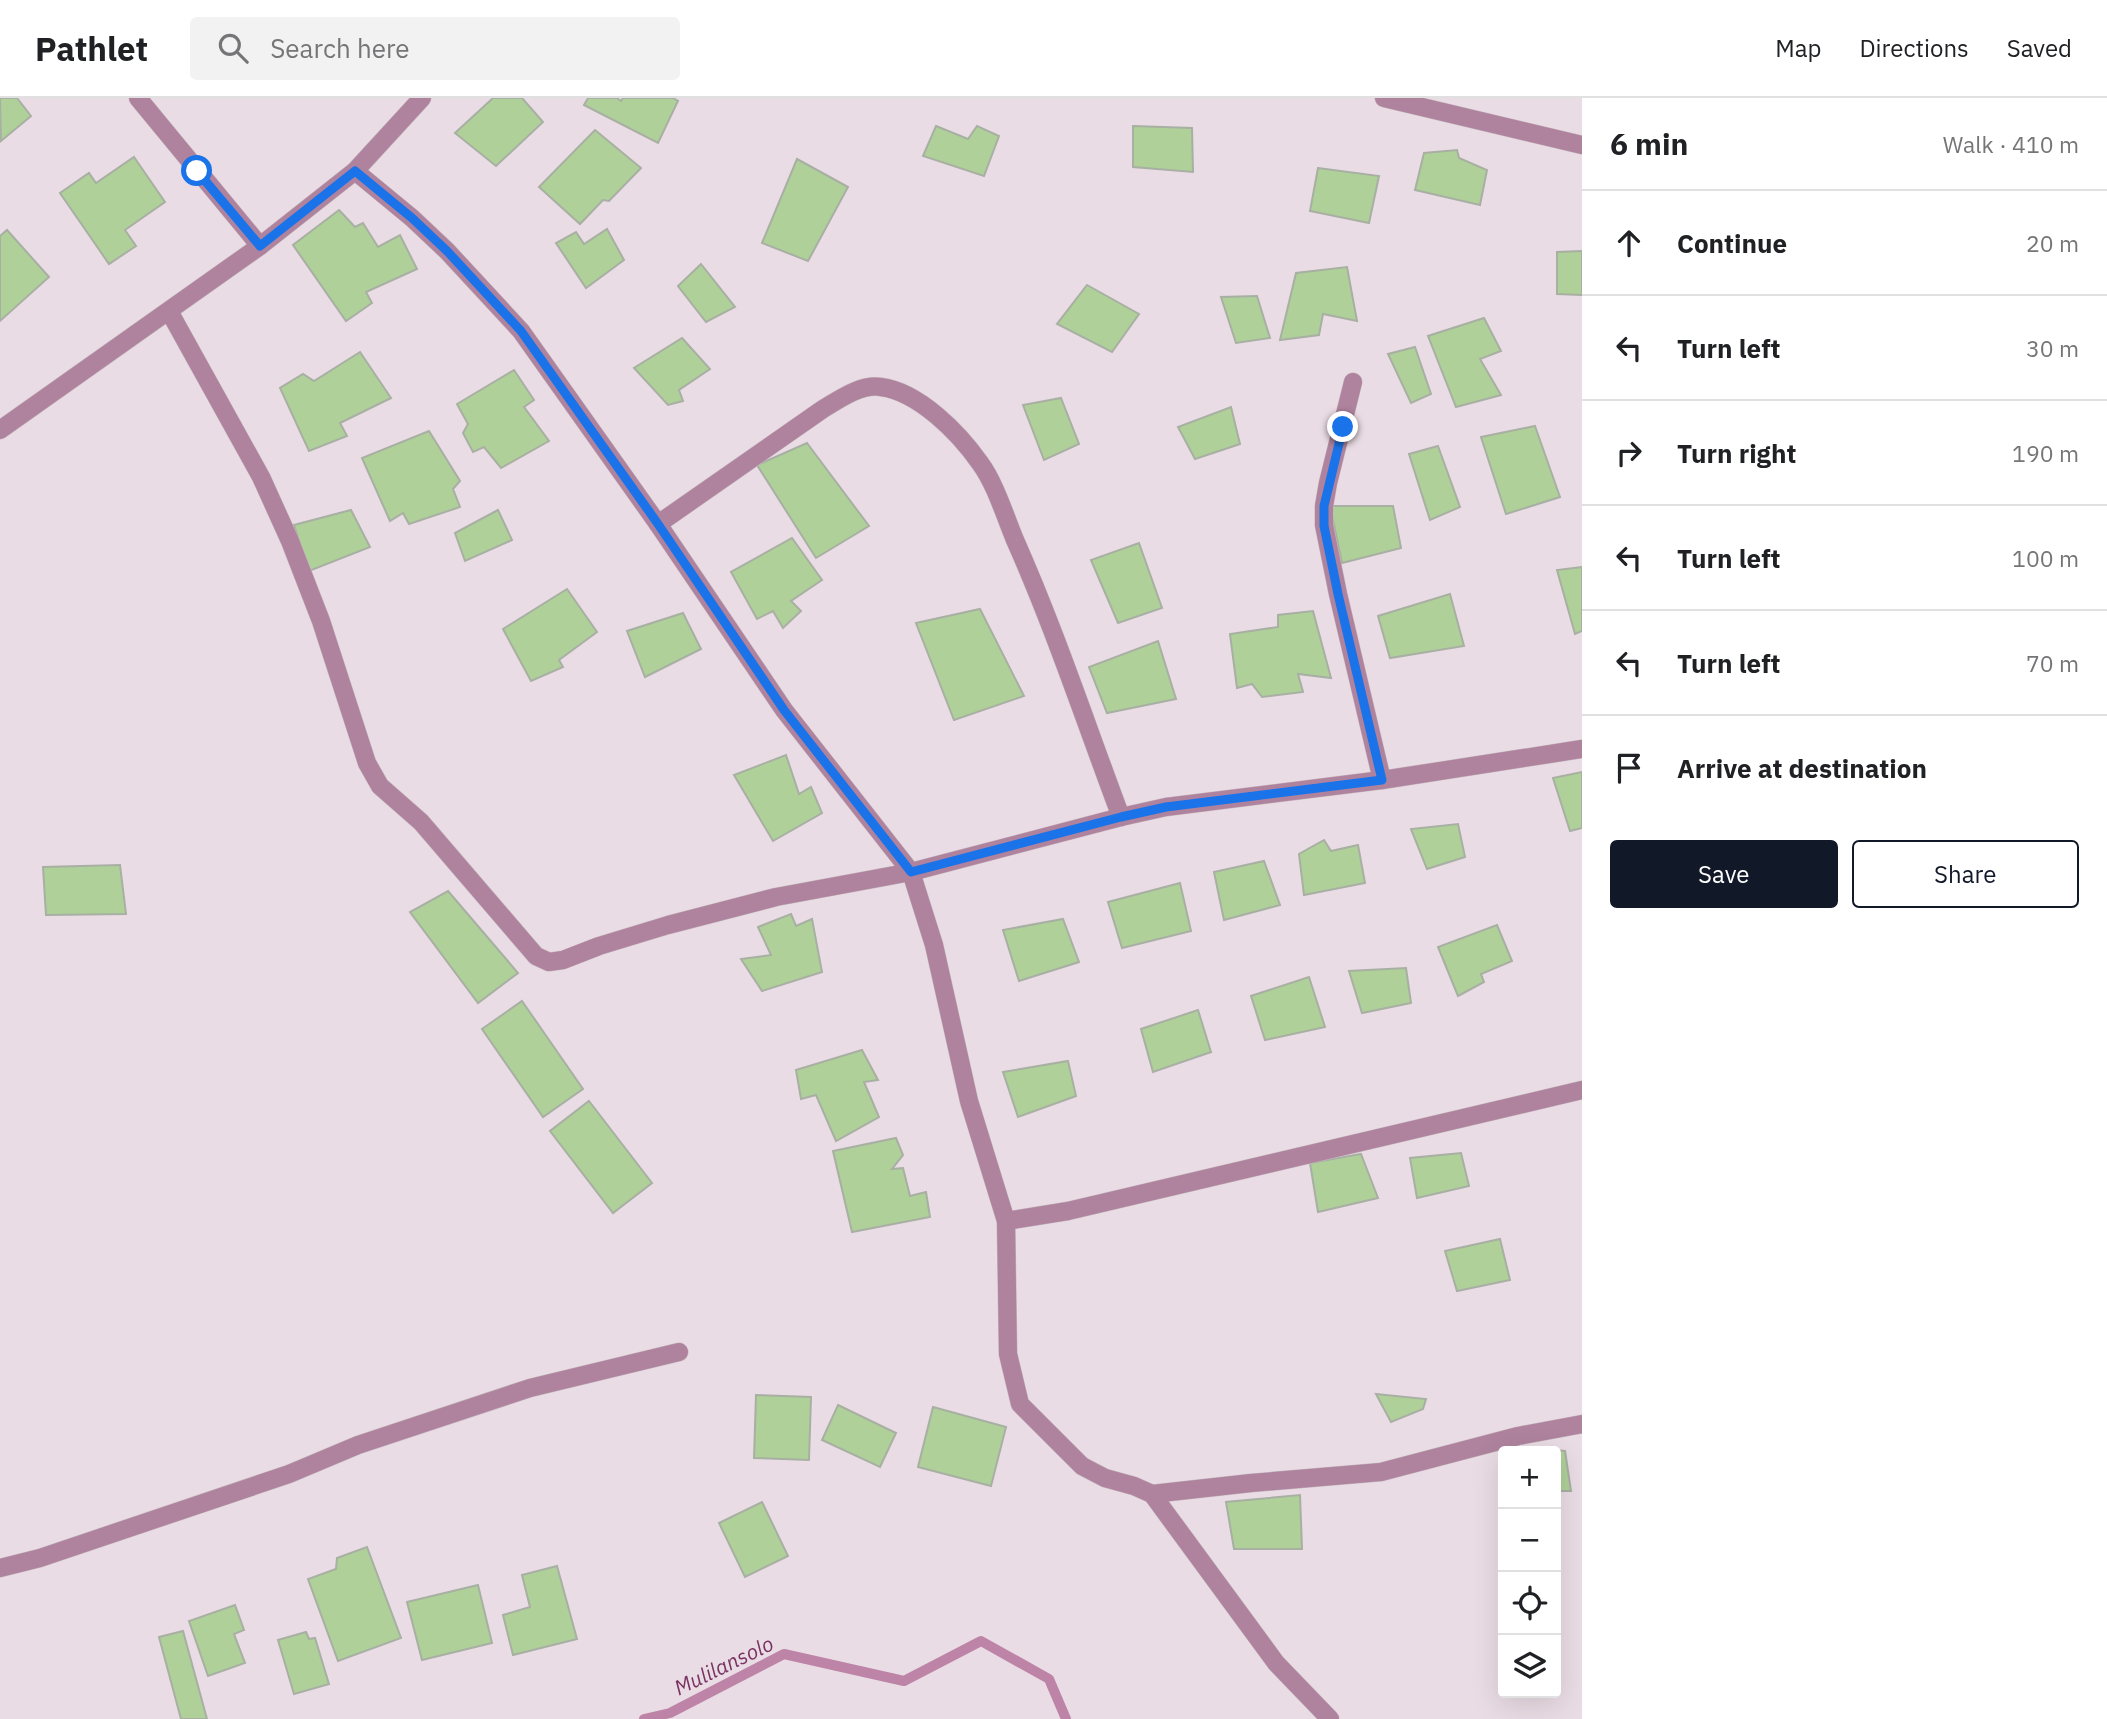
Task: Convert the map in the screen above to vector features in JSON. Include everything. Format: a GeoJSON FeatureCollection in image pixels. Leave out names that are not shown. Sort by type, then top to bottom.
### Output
{"type":"FeatureCollection","features":[{"type":"Feature","properties":{"kind":"street"},"geometry":{"type":"LineString","coordinates":[[138,98],[260,246]]}},
{"type":"Feature","properties":{"kind":"street"},"geometry":{"type":"LineString","coordinates":[[0,430],[260,246],[355,171],[422,98]]}},
{"type":"Feature","properties":{"kind":"street"},"geometry":{"type":"LineString","coordinates":[[1384,98],[1438,104],[1582,145]]}},
{"type":"Feature","properties":{"kind":"street"},"geometry":{"type":"LineString","coordinates":[[355,171],[438,243],[480,284],[521,331],[658,524],[784,710],[911,872],[934,945],[969,1101],[1006,1221],[1008,1354],[1020,1404],[1082,1466],[1105,1478],[1152,1494],[1276,1663],[1331,1719]]}},
{"type":"Feature","properties":{"kind":"street"},"geometry":{"type":"LineString","coordinates":[[169,310],[261,477],[290,541],[321,621],[367,763],[380,786],[421,822],[536,956],[549,961],[563,960],[668,925],[749,904],[911,872],[1166,807],[1382,780],[1582,749]]}},
{"type":"Feature","properties":{"kind":"street"},"geometry":{"type":"LineString","coordinates":[[1353,382],[1328,483],[1324,526],[1382,780]]}},
{"type":"Feature","properties":{"kind":"street"},"geometry":{"type":"LineString","coordinates":[[658,524],[845,396],[863,388],[879,387],[897,391],[925,408],[956,432],[982,465],[1042,601],[1121,817]]}},
{"type":"Feature","properties":{"kind":"street"},"geometry":{"type":"LineString","coordinates":[[1006,1221],[1068,1211],[1582,1090]]}},
{"type":"Feature","properties":{"kind":"street"},"geometry":{"type":"LineString","coordinates":[[0,1568],[40,1558],[276,1479],[358,1445],[530,1388],[680,1352]]}},
{"type":"Feature","properties":{"kind":"street"},"geometry":{"type":"LineString","coordinates":[[1152,1494],[1381,1472],[1518,1436],[1582,1424]]}},
{"type":"Feature","properties":{"kind":"building"},"geometry":{"type":"Polygon","coordinates":[[[0,98],[17,98],[31,116],[1,141],[0,98]]]}},
{"type":"Feature","properties":{"kind":"building"},"geometry":{"type":"Polygon","coordinates":[[[493,98],[522,98],[543,122],[496,166],[455,133],[493,98]]]}},
{"type":"Feature","properties":{"kind":"building"},"geometry":{"type":"Polygon","coordinates":[[[588,98],[617,98],[621,101],[623,98],[673,98],[678,101],[658,143],[584,105],[588,98]]]}},
{"type":"Feature","properties":{"kind":"building"},"geometry":{"type":"Polygon","coordinates":[[[936,126],[968,139],[977,126],[999,136],[984,176],[923,156],[936,126]]]}},
{"type":"Feature","properties":{"kind":"building"},"geometry":{"type":"Polygon","coordinates":[[[1133,126],[1192,128],[1193,172],[1133,167],[1133,126]]]}},
{"type":"Feature","properties":{"kind":"building"},"geometry":{"type":"Polygon","coordinates":[[[595,130],[641,168],[609,201],[603,200],[580,224],[539,187],[595,130]]]}},
{"type":"Feature","properties":{"kind":"building"},"geometry":{"type":"Polygon","coordinates":[[[1457,150],[1459,158],[1487,170],[1480,205],[1415,190],[1424,153],[1457,150]]]}},
{"type":"Feature","properties":{"kind":"building"},"geometry":{"type":"Polygon","coordinates":[[[134,157],[165,202],[125,230],[136,246],[109,264],[60,193],[89,173],[96,183],[134,157]]]}},
{"type":"Feature","properties":{"kind":"building"},"geometry":{"type":"Polygon","coordinates":[[[797,159],[848,187],[808,261],[762,243],[797,159]]]}},
{"type":"Feature","properties":{"kind":"building"},"geometry":{"type":"Polygon","coordinates":[[[1318,168],[1379,176],[1369,223],[1310,211],[1318,168]]]}},
{"type":"Feature","properties":{"kind":"building"},"geometry":{"type":"Polygon","coordinates":[[[339,210],[355,227],[363,223],[378,247],[400,235],[417,269],[366,292],[372,303],[346,321],[293,245],[339,210]]]}},
{"type":"Feature","properties":{"kind":"building"},"geometry":{"type":"Polygon","coordinates":[[[607,229],[624,260],[586,288],[556,243],[576,232],[584,244],[607,229]]]}},
{"type":"Feature","properties":{"kind":"building"},"geometry":{"type":"Polygon","coordinates":[[[7,230],[49,277],[0,321],[0,236],[7,230]]]}},
{"type":"Feature","properties":{"kind":"building"},"geometry":{"type":"Polygon","coordinates":[[[1582,251],[1582,295],[1557,294],[1557,252],[1582,251]]]}},
{"type":"Feature","properties":{"kind":"building"},"geometry":{"type":"Polygon","coordinates":[[[701,264],[735,307],[706,322],[678,286],[701,264]]]}},
{"type":"Feature","properties":{"kind":"building"},"geometry":{"type":"Polygon","coordinates":[[[1347,267],[1357,321],[1323,314],[1319,335],[1280,340],[1296,273],[1347,267]]]}},
{"type":"Feature","properties":{"kind":"building"},"geometry":{"type":"Polygon","coordinates":[[[1087,285],[1139,314],[1112,352],[1057,324],[1087,285]]]}},
{"type":"Feature","properties":{"kind":"building"},"geometry":{"type":"Polygon","coordinates":[[[1257,296],[1270,338],[1236,343],[1221,297],[1257,296]]]}},
{"type":"Feature","properties":{"kind":"building"},"geometry":{"type":"Polygon","coordinates":[[[1484,318],[1501,351],[1480,359],[1501,395],[1456,407],[1428,336],[1484,318]]]}},
{"type":"Feature","properties":{"kind":"building"},"geometry":{"type":"Polygon","coordinates":[[[682,338],[710,369],[679,390],[683,401],[668,405],[634,368],[682,338]]]}},
{"type":"Feature","properties":{"kind":"building"},"geometry":{"type":"Polygon","coordinates":[[[1415,347],[1431,394],[1411,403],[1388,354],[1415,347]]]}},
{"type":"Feature","properties":{"kind":"building"},"geometry":{"type":"Polygon","coordinates":[[[360,352],[391,398],[340,423],[347,436],[309,451],[280,388],[303,374],[314,381],[360,352]]]}},
{"type":"Feature","properties":{"kind":"building"},"geometry":{"type":"Polygon","coordinates":[[[514,370],[534,400],[524,407],[549,441],[501,468],[484,447],[473,452],[463,433],[468,424],[457,404],[514,370]]]}},
{"type":"Feature","properties":{"kind":"building"},"geometry":{"type":"Polygon","coordinates":[[[1061,398],[1079,444],[1044,460],[1023,405],[1061,398]]]}},
{"type":"Feature","properties":{"kind":"building"},"geometry":{"type":"Polygon","coordinates":[[[1231,407],[1240,444],[1195,459],[1178,427],[1231,407]]]}},
{"type":"Feature","properties":{"kind":"building"},"geometry":{"type":"Polygon","coordinates":[[[1535,426],[1560,497],[1506,514],[1481,437],[1535,426]]]}},
{"type":"Feature","properties":{"kind":"building"},"geometry":{"type":"Polygon","coordinates":[[[429,431],[460,481],[453,489],[460,507],[409,524],[403,513],[390,521],[362,458],[429,431]]]}},
{"type":"Feature","properties":{"kind":"building"},"geometry":{"type":"Polygon","coordinates":[[[807,443],[869,526],[816,558],[757,465],[807,443]]]}},
{"type":"Feature","properties":{"kind":"building"},"geometry":{"type":"Polygon","coordinates":[[[1438,446],[1460,507],[1430,520],[1409,454],[1438,446]]]}},
{"type":"Feature","properties":{"kind":"building"},"geometry":{"type":"Polygon","coordinates":[[[1330,506],[1393,506],[1401,548],[1342,563],[1330,506]]]}},
{"type":"Feature","properties":{"kind":"building"},"geometry":{"type":"Polygon","coordinates":[[[351,510],[370,547],[309,571],[294,525],[351,510]]]}},
{"type":"Feature","properties":{"kind":"building"},"geometry":{"type":"Polygon","coordinates":[[[498,510],[512,540],[465,561],[455,533],[498,510]]]}},
{"type":"Feature","properties":{"kind":"building"},"geometry":{"type":"Polygon","coordinates":[[[792,538],[822,580],[791,601],[801,611],[783,628],[773,611],[757,619],[731,572],[792,538]]]}},
{"type":"Feature","properties":{"kind":"building"},"geometry":{"type":"Polygon","coordinates":[[[1139,543],[1162,608],[1118,623],[1091,560],[1139,543]]]}},
{"type":"Feature","properties":{"kind":"building"},"geometry":{"type":"Polygon","coordinates":[[[1582,567],[1582,631],[1575,634],[1557,570],[1582,567]]]}},
{"type":"Feature","properties":{"kind":"building"},"geometry":{"type":"Polygon","coordinates":[[[567,589],[597,632],[559,660],[563,667],[531,681],[503,629],[567,589]]]}},
{"type":"Feature","properties":{"kind":"building"},"geometry":{"type":"Polygon","coordinates":[[[1450,594],[1464,646],[1390,658],[1378,616],[1450,594]]]}},
{"type":"Feature","properties":{"kind":"building"},"geometry":{"type":"Polygon","coordinates":[[[980,609],[1024,696],[954,720],[916,623],[980,609]]]}},
{"type":"Feature","properties":{"kind":"building"},"geometry":{"type":"Polygon","coordinates":[[[1313,611],[1331,678],[1298,674],[1303,692],[1262,697],[1252,684],[1237,688],[1230,634],[1278,627],[1278,615],[1313,611]]]}},
{"type":"Feature","properties":{"kind":"building"},"geometry":{"type":"Polygon","coordinates":[[[683,613],[701,649],[645,677],[627,631],[683,613]]]}},
{"type":"Feature","properties":{"kind":"building"},"geometry":{"type":"Polygon","coordinates":[[[1158,641],[1176,699],[1107,713],[1089,667],[1158,641]]]}},
{"type":"Feature","properties":{"kind":"building"},"geometry":{"type":"Polygon","coordinates":[[[786,755],[799,794],[811,787],[822,813],[773,841],[734,775],[786,755]]]}},
{"type":"Feature","properties":{"kind":"building"},"geometry":{"type":"Polygon","coordinates":[[[1582,772],[1582,828],[1570,831],[1553,778],[1582,772]]]}},
{"type":"Feature","properties":{"kind":"building"},"geometry":{"type":"Polygon","coordinates":[[[1458,824],[1465,857],[1427,869],[1411,829],[1458,824]]]}},
{"type":"Feature","properties":{"kind":"building"},"geometry":{"type":"Polygon","coordinates":[[[1324,840],[1331,851],[1358,845],[1365,883],[1304,895],[1299,854],[1324,840]]]}},
{"type":"Feature","properties":{"kind":"building"},"geometry":{"type":"Polygon","coordinates":[[[1264,861],[1280,905],[1224,920],[1214,872],[1264,861]]]}},
{"type":"Feature","properties":{"kind":"building"},"geometry":{"type":"Polygon","coordinates":[[[120,865],[126,914],[46,915],[43,867],[120,865]]]}},
{"type":"Feature","properties":{"kind":"building"},"geometry":{"type":"Polygon","coordinates":[[[1180,883],[1191,931],[1122,948],[1108,902],[1180,883]]]}},
{"type":"Feature","properties":{"kind":"building"},"geometry":{"type":"Polygon","coordinates":[[[448,891],[518,973],[478,1003],[410,912],[448,891]]]}},
{"type":"Feature","properties":{"kind":"building"},"geometry":{"type":"Polygon","coordinates":[[[791,914],[796,926],[812,919],[822,972],[762,991],[741,959],[771,955],[758,927],[791,914]]]}},
{"type":"Feature","properties":{"kind":"building"},"geometry":{"type":"Polygon","coordinates":[[[1063,919],[1079,962],[1019,981],[1003,930],[1063,919]]]}},
{"type":"Feature","properties":{"kind":"building"},"geometry":{"type":"Polygon","coordinates":[[[1497,925],[1512,961],[1481,974],[1484,982],[1458,996],[1438,947],[1497,925]]]}},
{"type":"Feature","properties":{"kind":"building"},"geometry":{"type":"Polygon","coordinates":[[[1406,968],[1411,1003],[1362,1013],[1349,971],[1406,968]]]}},
{"type":"Feature","properties":{"kind":"building"},"geometry":{"type":"Polygon","coordinates":[[[1309,977],[1325,1027],[1265,1040],[1251,996],[1309,977]]]}},
{"type":"Feature","properties":{"kind":"building"},"geometry":{"type":"Polygon","coordinates":[[[522,1001],[583,1089],[543,1117],[482,1029],[522,1001]]]}},
{"type":"Feature","properties":{"kind":"building"},"geometry":{"type":"Polygon","coordinates":[[[1198,1010],[1211,1052],[1153,1072],[1141,1029],[1198,1010]]]}},
{"type":"Feature","properties":{"kind":"building"},"geometry":{"type":"Polygon","coordinates":[[[862,1050],[878,1080],[864,1082],[879,1117],[836,1141],[816,1095],[801,1099],[796,1070],[862,1050]]]}},
{"type":"Feature","properties":{"kind":"building"},"geometry":{"type":"Polygon","coordinates":[[[1068,1061],[1076,1096],[1018,1117],[1003,1072],[1068,1061]]]}},
{"type":"Feature","properties":{"kind":"building"},"geometry":{"type":"Polygon","coordinates":[[[589,1101],[652,1183],[613,1213],[550,1131],[589,1101]]]}},
{"type":"Feature","properties":{"kind":"building"},"geometry":{"type":"Polygon","coordinates":[[[896,1138],[903,1155],[892,1169],[903,1168],[910,1196],[926,1192],[930,1217],[852,1232],[833,1151],[896,1138]]]}},
{"type":"Feature","properties":{"kind":"building"},"geometry":{"type":"Polygon","coordinates":[[[1461,1153],[1469,1186],[1417,1198],[1410,1158],[1461,1153]]]}},
{"type":"Feature","properties":{"kind":"building"},"geometry":{"type":"Polygon","coordinates":[[[1361,1154],[1378,1198],[1318,1212],[1310,1163],[1361,1154]]]}},
{"type":"Feature","properties":{"kind":"building"},"geometry":{"type":"Polygon","coordinates":[[[1500,1239],[1510,1280],[1457,1291],[1445,1251],[1500,1239]]]}},
{"type":"Feature","properties":{"kind":"building"},"geometry":{"type":"Polygon","coordinates":[[[1376,1394],[1426,1399],[1423,1409],[1391,1422],[1376,1394]]]}},
{"type":"Feature","properties":{"kind":"building"},"geometry":{"type":"Polygon","coordinates":[[[756,1395],[811,1397],[809,1460],[754,1458],[756,1395]]]}},
{"type":"Feature","properties":{"kind":"building"},"geometry":{"type":"Polygon","coordinates":[[[838,1405],[896,1433],[880,1467],[822,1440],[838,1405]]]}},
{"type":"Feature","properties":{"kind":"building"},"geometry":{"type":"Polygon","coordinates":[[[933,1407],[1006,1427],[991,1486],[918,1467],[933,1407]]]}},
{"type":"Feature","properties":{"kind":"building"},"geometry":{"type":"Polygon","coordinates":[[[1561,1451],[1565,1451],[1571,1491],[1561,1491],[1561,1451]]]}},
{"type":"Feature","properties":{"kind":"building"},"geometry":{"type":"Polygon","coordinates":[[[1300,1495],[1302,1549],[1234,1549],[1226,1502],[1300,1495]]]}},
{"type":"Feature","properties":{"kind":"building"},"geometry":{"type":"Polygon","coordinates":[[[762,1502],[788,1556],[745,1577],[719,1523],[762,1502]]]}},
{"type":"Feature","properties":{"kind":"building"},"geometry":{"type":"Polygon","coordinates":[[[367,1547],[401,1638],[338,1661],[308,1579],[336,1569],[337,1558],[367,1547]]]}},
{"type":"Feature","properties":{"kind":"building"},"geometry":{"type":"Polygon","coordinates":[[[557,1566],[577,1639],[513,1655],[503,1615],[530,1607],[522,1575],[557,1566]]]}},
{"type":"Feature","properties":{"kind":"building"},"geometry":{"type":"Polygon","coordinates":[[[478,1585],[492,1643],[422,1660],[407,1602],[478,1585]]]}},
{"type":"Feature","properties":{"kind":"building"},"geometry":{"type":"Polygon","coordinates":[[[235,1605],[244,1630],[234,1634],[245,1663],[208,1676],[189,1621],[235,1605]]]}},
{"type":"Feature","properties":{"kind":"building"},"geometry":{"type":"Polygon","coordinates":[[[183,1631],[207,1719],[181,1719],[159,1637],[183,1631]]]}},
{"type":"Feature","properties":{"kind":"building"},"geometry":{"type":"Polygon","coordinates":[[[306,1632],[309,1639],[315,1638],[329,1684],[294,1694],[278,1640],[306,1632]]]}},
{"type":"Feature","properties":{"kind":"waterway","name":"Mulilansolo"},"geometry":{"type":"LineString","coordinates":[[644,1719],[670,1713],[784,1654],[904,1681],[981,1641],[1049,1679],[1066,1719]]}},
{"type":"Feature","properties":{"kind":"route"},"geometry":{"type":"LineString","coordinates":[[197,171],[260,246],[355,171],[447,251],[521,331],[658,524],[784,710],[911,872],[1166,807],[1382,780],[1324,526],[1328,483],[1343,427]]}}]}
